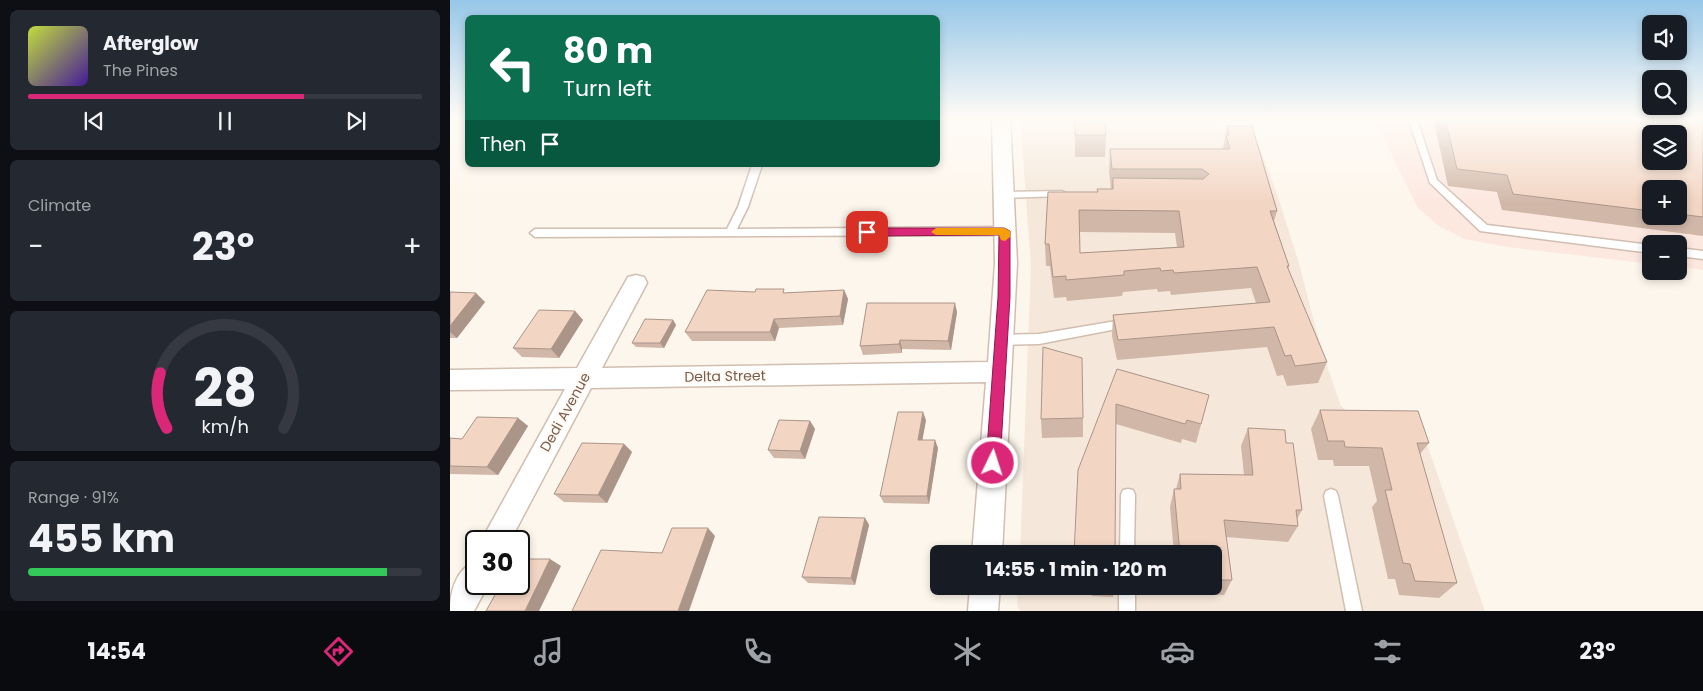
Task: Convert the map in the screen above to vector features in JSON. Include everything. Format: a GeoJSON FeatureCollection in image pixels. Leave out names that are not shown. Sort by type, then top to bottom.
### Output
{"type":"FeatureCollection","features":[{"type":"Feature","properties":{"kind":"street"},"geometry":{"type":"LineString","coordinates":[[988,545],[1006,264],[1002,146]]}},
{"type":"Feature","properties":{"kind":"street","name":"Dedi Avenue"},"geometry":{"type":"LineString","coordinates":[[501,530],[636,283]]}},
{"type":"Feature","properties":{"kind":"street","name":"Delta Street"},"geometry":{"type":"LineString","coordinates":[[450,380],[1000,372]]}},
{"type":"Feature","properties":{"kind":"street"},"geometry":{"type":"LineString","coordinates":[[457,611],[466,595]]}},
{"type":"Feature","properties":{"kind":"street"},"geometry":{"type":"LineString","coordinates":[[983,611],[984,595]]}},
{"type":"Feature","properties":{"kind":"lane"},"geometry":{"type":"LineString","coordinates":[[1421,146],[1433,181],[1484,228],[1642,247]]}},
{"type":"Feature","properties":{"kind":"lane"},"geometry":{"type":"LineString","coordinates":[[730,233],[743,207],[756,167]]}},
{"type":"Feature","properties":{"kind":"lane"},"geometry":{"type":"LineString","coordinates":[[1004,195],[1073,194]]}},
{"type":"Feature","properties":{"kind":"lane"},"geometry":{"type":"LineString","coordinates":[[536,233],[1004,231]]}},
{"type":"Feature","properties":{"kind":"lane"},"geometry":{"type":"LineString","coordinates":[[1687,253],[1703,255]]}},
{"type":"Feature","properties":{"kind":"lane"},"geometry":{"type":"LineString","coordinates":[[1001,340],[1040,339],[1087,328],[1142,322]]}},
{"type":"Feature","properties":{"kind":"lane"},"geometry":{"type":"LineString","coordinates":[[1128,495],[1128,545]]}},
{"type":"Feature","properties":{"kind":"lane"},"geometry":{"type":"LineString","coordinates":[[1331,496],[1354,611]]}},
{"type":"Feature","properties":{"kind":"lane"},"geometry":{"type":"LineString","coordinates":[[1127,595],[1127,611]]}},
{"type":"Feature","properties":{"kind":"shaded area"},"geometry":{"type":"Polygon","coordinates":[[[1022,146],[1258,146],[1277,194],[1299,263],[1321,349],[1341,406],[1351,414],[1421,427],[1485,611],[1020,611],[1017,605],[1018,595],[1222,595],[1222,545],[1020,545],[1031,266],[1022,146]]]}},
{"type":"Feature","properties":{"kind":"shaded area"},"geometry":{"type":"Polygon","coordinates":[[[1387,146],[1642,146],[1642,170],[1687,170],[1687,146],[1703,146],[1703,270],[1687,268],[1687,235],[1642,235],[1642,263],[1507,247],[1465,239],[1439,226],[1418,208],[1387,146]]]}},
{"type":"Feature","properties":{"kind":"building"},"geometry":{"type":"Polygon","coordinates":[[[1229,146],[1258,146],[1277,211],[1270,211],[1289,266],[1287,266],[1327,362],[1295,366],[1291,355],[1285,356],[1274,327],[1118,340],[1113,315],[1270,302],[1257,267],[1174,273],[1173,270],[1161,271],[1160,268],[1124,271],[1124,275],[1066,280],[1066,276],[1053,277],[1049,244],[1045,244],[1048,192],[1098,192],[1097,189],[1113,189],[1113,178],[1203,179],[1209,174],[1202,169],[1112,169],[1110,149],[1230,149],[1229,146]],[[1079,210],[1080,253],[1184,247],[1179,211],[1079,210]]]}},
{"type":"Feature","properties":{"kind":"building"},"geometry":{"type":"Polygon","coordinates":[[[1452,146],[1642,146],[1642,170],[1687,170],[1687,146],[1703,146],[1703,217],[1687,215],[1687,180],[1642,180],[1642,210],[1513,194],[1507,175],[1457,169],[1452,146]]]}},
{"type":"Feature","properties":{"kind":"building"},"geometry":{"type":"Polygon","coordinates":[[[756,289],[784,289],[783,293],[844,290],[840,316],[774,319],[770,332],[685,332],[707,290],[755,292],[756,289]]]}},
{"type":"Feature","properties":{"kind":"building"},"geometry":{"type":"Polygon","coordinates":[[[450,292],[476,293],[450,326],[450,292]]]}},
{"type":"Feature","properties":{"kind":"building"},"geometry":{"type":"Polygon","coordinates":[[[867,303],[955,303],[948,341],[900,340],[899,344],[860,346],[867,303]]]}},
{"type":"Feature","properties":{"kind":"building"},"geometry":{"type":"Polygon","coordinates":[[[539,310],[575,311],[551,349],[513,348],[539,310]]]}},
{"type":"Feature","properties":{"kind":"building"},"geometry":{"type":"Polygon","coordinates":[[[645,319],[673,320],[660,343],[632,343],[645,319]]]}},
{"type":"Feature","properties":{"kind":"building"},"geometry":{"type":"Polygon","coordinates":[[[1043,347],[1082,358],[1083,418],[1041,419],[1043,347]]]}},
{"type":"Feature","properties":{"kind":"building"},"geometry":{"type":"Polygon","coordinates":[[[1117,369],[1209,395],[1201,424],[1187,420],[1185,424],[1116,404],[1115,545],[1074,545],[1078,470],[1117,369]]]}},
{"type":"Feature","properties":{"kind":"building"},"geometry":{"type":"Polygon","coordinates":[[[1320,410],[1418,411],[1429,443],[1417,443],[1457,583],[1415,581],[1410,564],[1403,563],[1385,490],[1392,490],[1382,448],[1345,447],[1344,441],[1328,441],[1320,410]]]}},
{"type":"Feature","properties":{"kind":"building"},"geometry":{"type":"Polygon","coordinates":[[[898,412],[923,412],[918,440],[935,440],[927,496],[880,496],[898,412]]]}},
{"type":"Feature","properties":{"kind":"building"},"geometry":{"type":"Polygon","coordinates":[[[477,417],[518,418],[487,467],[450,466],[450,438],[462,439],[477,417]]]}},
{"type":"Feature","properties":{"kind":"building"},"geometry":{"type":"Polygon","coordinates":[[[779,420],[810,421],[800,451],[768,450],[779,420]]]}},
{"type":"Feature","properties":{"kind":"building"},"geometry":{"type":"Polygon","coordinates":[[[1248,428],[1285,430],[1286,443],[1293,443],[1302,510],[1296,510],[1298,526],[1224,520],[1232,580],[1222,580],[1222,545],[1179,545],[1174,489],[1181,489],[1180,474],[1253,475],[1248,428]]]}},
{"type":"Feature","properties":{"kind":"building"},"geometry":{"type":"Polygon","coordinates":[[[582,443],[624,444],[598,495],[554,494],[582,443]]]}},
{"type":"Feature","properties":{"kind":"building"},"geometry":{"type":"Polygon","coordinates":[[[819,517],[865,518],[851,578],[802,577],[819,517]]]}},
{"type":"Feature","properties":{"kind":"building"},"geometry":{"type":"Polygon","coordinates":[[[672,528],[708,528],[678,611],[572,611],[601,550],[662,553],[672,528]]]}},
{"type":"Feature","properties":{"kind":"building"},"geometry":{"type":"Polygon","coordinates":[[[530,559],[550,559],[525,611],[486,611],[495,595],[530,595],[530,559]]]}},
{"type":"Feature","properties":{"kind":"slow traffic"},"geometry":{"type":"LineString","coordinates":[[936,232],[1004,231],[1005,237]]}},
{"type":"Feature","properties":{"kind":"route"},"geometry":{"type":"LineString","coordinates":[[867,232],[1004,231],[1006,264],[993,463]]}}]}
